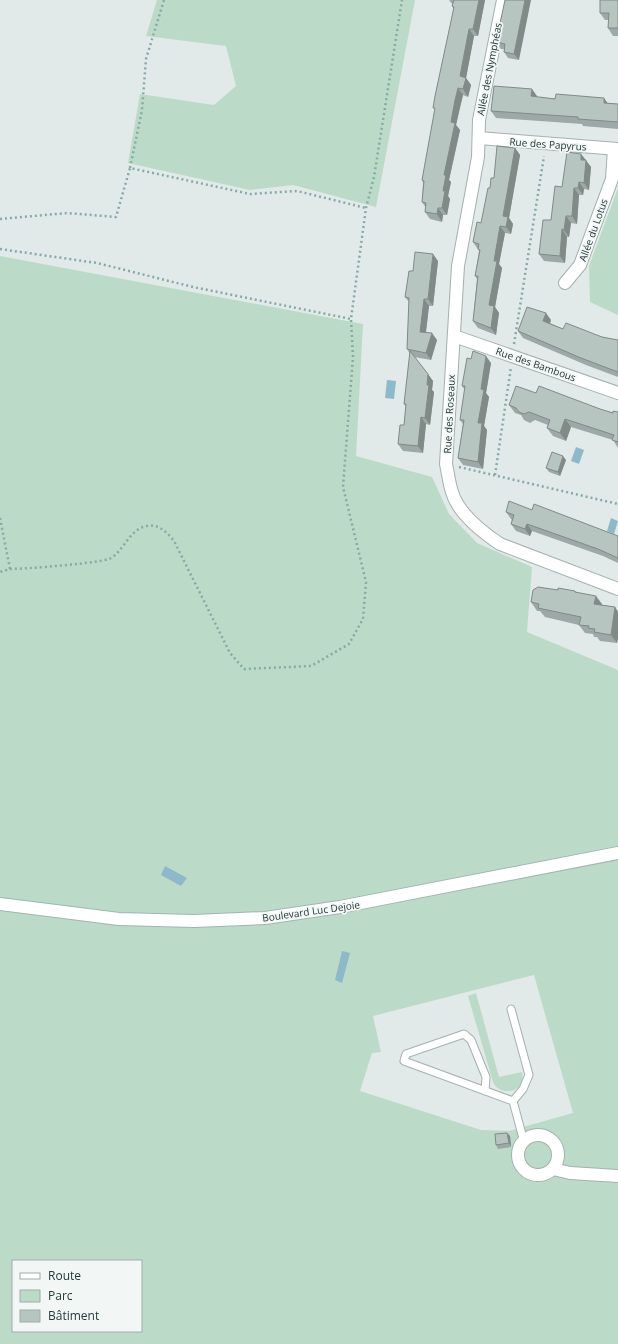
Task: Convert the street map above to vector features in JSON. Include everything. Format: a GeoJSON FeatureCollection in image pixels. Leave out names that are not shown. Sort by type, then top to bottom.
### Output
{"type":"FeatureCollection","features":[{"type":"Feature","properties":{"kind":"street","name":"Allée des Nymphéas"},"geometry":{"type":"LineString","coordinates":[[479,138],[479,120],[503,0]]}},
{"type":"Feature","properties":{"kind":"street","name":"Rue des Papyrus"},"geometry":{"type":"LineString","coordinates":[[479,138],[616,149]]}},
{"type":"Feature","properties":{"kind":"street","name":"Rue des Roseaux"},"geometry":{"type":"LineString","coordinates":[[479,138],[478,157],[458,266],[446,464],[452,493],[465,514],[482,533],[506,547],[618,589]]}},
{"type":"Feature","properties":{"kind":"street","name":"Allée du Lotus"},"geometry":{"type":"LineString","coordinates":[[565,283],[580,265],[612,179],[616,149]]}},
{"type":"Feature","properties":{"kind":"street","name":"Rue des Bambous"},"geometry":{"type":"LineString","coordinates":[[454,336],[618,393]]}},
{"type":"Feature","properties":{"kind":"street","name":"Boulevard Luc Dejoie"},"geometry":{"type":"LineString","coordinates":[[0,904],[119,919],[194,921],[265,918],[363,903],[618,853]]}},
{"type":"Feature","properties":{"kind":"street"},"geometry":{"type":"LineString","coordinates":[[553,1169],[558,1158],[556,1146],[552,1141],[541,1136],[534,1136],[524,1142],[518,1154],[522,1167],[527,1172],[540,1175],[553,1169],[570,1173],[618,1176]]}},
{"type":"Feature","properties":{"kind":"lane"},"geometry":{"type":"LineString","coordinates":[[511,1009],[529,1075],[523,1089],[513,1101]]}},
{"type":"Feature","properties":{"kind":"lane"},"geometry":{"type":"LineString","coordinates":[[485,1091],[486,1077],[471,1040],[464,1034],[406,1054],[404,1061],[485,1091],[513,1101]]}},
{"type":"Feature","properties":{"kind":"lane"},"geometry":{"type":"LineString","coordinates":[[513,1101],[524,1142]]}},
{"type":"Feature","properties":{"kind":"path"},"geometry":{"type":"LineString","coordinates":[[0,219],[67,213],[116,217],[130,168],[142,110],[146,59],[164,0]]}},
{"type":"Feature","properties":{"kind":"path"},"geometry":{"type":"LineString","coordinates":[[0,572],[10,569],[109,560],[142,527],[153,525],[165,529],[174,541],[230,653],[244,669],[311,666],[349,644],[363,619],[366,582],[343,487],[353,357],[351,319],[366,208],[374,177],[402,0]]}},
{"type":"Feature","properties":{"kind":"path"},"geometry":{"type":"LineString","coordinates":[[496,475],[512,356],[543,156],[551,156]]}},
{"type":"Feature","properties":{"kind":"path"},"geometry":{"type":"LineString","coordinates":[[130,168],[250,194],[297,191],[366,208]]}},
{"type":"Feature","properties":{"kind":"path"},"geometry":{"type":"LineString","coordinates":[[0,249],[97,263],[193,287],[351,319]]}},
{"type":"Feature","properties":{"kind":"path"},"geometry":{"type":"LineString","coordinates":[[446,464],[618,504]]}},
{"type":"Feature","properties":{"kind":"path"},"geometry":{"type":"LineString","coordinates":[[0,518],[10,569]]}},
{"type":"Feature","properties":{"kind":"green space"},"geometry":{"type":"Polygon","coordinates":[[[157,0],[415,0],[376,207],[293,185],[250,190],[128,163],[140,94],[214,105],[236,86],[226,46],[146,36],[157,0]]]}},
{"type":"Feature","properties":{"kind":"green space"},"geometry":{"type":"Polygon","coordinates":[[[618,188],[618,315],[590,302],[589,266],[618,188]]]}},
{"type":"Feature","properties":{"kind":"green space"},"geometry":{"type":"Polygon","coordinates":[[[0,256],[363,324],[356,456],[432,477],[449,514],[477,543],[532,567],[527,632],[618,670],[618,1344],[0,1344],[0,256]],[[534,975],[373,1016],[381,1052],[372,1053],[360,1091],[481,1130],[509,1131],[573,1113],[534,975]]]}},
{"type":"Feature","properties":{"kind":"green space"},"geometry":{"type":"Polygon","coordinates":[[[476,993],[499,1077],[522,1072],[523,1079],[517,1088],[507,1091],[502,1090],[493,1082],[468,996],[476,993]]]}},
{"type":"Feature","properties":{"kind":"water"},"geometry":{"type":"Polygon","coordinates":[[[387,380],[396,381],[394,399],[385,398],[387,380]]]}},
{"type":"Feature","properties":{"kind":"water"},"geometry":{"type":"Polygon","coordinates":[[[576,447],[584,450],[579,464],[571,461],[576,447]]]}},
{"type":"Feature","properties":{"kind":"water"},"geometry":{"type":"Polygon","coordinates":[[[611,518],[618,521],[614,534],[607,531],[611,518]]]}},
{"type":"Feature","properties":{"kind":"water"},"geometry":{"type":"Polygon","coordinates":[[[165,866],[187,878],[181,886],[161,875],[165,866]]]}},
{"type":"Feature","properties":{"kind":"water"},"geometry":{"type":"Polygon","coordinates":[[[342,951],[350,953],[342,983],[335,980],[342,951]]]}},
{"type":"Feature","properties":{"kind":"building"},"geometry":{"type":"Polygon","coordinates":[[[454,0],[479,0],[473,29],[469,29],[460,76],[466,78],[463,89],[458,88],[455,100],[451,122],[455,123],[444,175],[446,175],[443,191],[445,191],[442,208],[438,208],[437,214],[425,212],[426,203],[422,202],[424,181],[422,180],[435,108],[433,108],[435,96],[454,7],[452,6],[454,0]]]}},
{"type":"Feature","properties":{"kind":"building"},"geometry":{"type":"Polygon","coordinates":[[[505,0],[525,0],[514,54],[504,52],[505,44],[496,42],[505,0]]]}},
{"type":"Feature","properties":{"kind":"building"},"geometry":{"type":"Polygon","coordinates":[[[600,0],[618,0],[618,28],[608,28],[609,13],[600,13],[600,0]]]}},
{"type":"Feature","properties":{"kind":"building"},"geometry":{"type":"Polygon","coordinates":[[[494,86],[532,89],[531,96],[555,99],[556,94],[604,98],[604,103],[618,104],[618,122],[578,119],[578,117],[491,111],[494,86]]]}},
{"type":"Feature","properties":{"kind":"building"},"geometry":{"type":"Polygon","coordinates":[[[497,146],[515,148],[503,216],[508,217],[506,227],[500,226],[494,261],[497,261],[489,305],[494,306],[491,328],[473,321],[478,276],[475,276],[480,250],[478,249],[479,244],[473,242],[477,222],[481,223],[491,178],[494,178],[497,146]]]}},
{"type":"Feature","properties":{"kind":"building"},"geometry":{"type":"Polygon","coordinates":[[[567,152],[581,154],[581,160],[586,160],[584,183],[579,182],[578,188],[574,188],[572,216],[566,216],[564,230],[562,229],[560,256],[539,254],[543,220],[551,220],[555,186],[562,187],[567,152]]]}},
{"type":"Feature","properties":{"kind":"building"},"geometry":{"type":"Polygon","coordinates":[[[415,252],[433,254],[428,299],[424,299],[420,332],[432,333],[426,353],[407,349],[409,298],[405,297],[409,271],[413,271],[415,252]]]}},
{"type":"Feature","properties":{"kind":"building"},"geometry":{"type":"Polygon","coordinates":[[[527,307],[546,313],[543,321],[563,329],[566,323],[602,337],[618,340],[618,372],[518,331],[527,307]]]}},
{"type":"Feature","properties":{"kind":"building"},"geometry":{"type":"Polygon","coordinates":[[[410,351],[428,374],[427,385],[429,385],[425,418],[421,417],[418,446],[398,444],[400,425],[404,425],[406,404],[404,404],[410,351]]]}},
{"type":"Feature","properties":{"kind":"building"},"geometry":{"type":"Polygon","coordinates":[[[473,351],[486,356],[481,389],[484,390],[478,423],[482,423],[478,462],[458,458],[464,420],[460,420],[465,386],[462,386],[467,358],[471,359],[473,351]]]}},
{"type":"Feature","properties":{"kind":"building"},"geometry":{"type":"Polygon","coordinates":[[[516,386],[536,393],[539,386],[600,409],[613,413],[613,411],[618,412],[618,442],[612,440],[614,435],[565,419],[560,433],[547,428],[550,420],[529,412],[524,414],[509,405],[516,386]]]}},
{"type":"Feature","properties":{"kind":"building"},"geometry":{"type":"Polygon","coordinates":[[[552,452],[563,456],[558,472],[546,468],[552,452]]]}},
{"type":"Feature","properties":{"kind":"building"},"geometry":{"type":"Polygon","coordinates":[[[509,501],[532,510],[534,504],[618,536],[618,558],[598,549],[527,524],[525,529],[511,524],[514,515],[506,512],[509,501]]]}},
{"type":"Feature","properties":{"kind":"building"},"geometry":{"type":"Polygon","coordinates":[[[538,587],[558,590],[558,588],[596,596],[594,604],[615,607],[611,635],[594,632],[595,629],[588,628],[589,626],[579,625],[581,617],[538,608],[539,604],[531,602],[533,590],[538,587]]]}},
{"type":"Feature","properties":{"kind":"building"},"geometry":{"type":"Polygon","coordinates":[[[507,1133],[509,1143],[496,1145],[495,1134],[507,1133]]]}}]}
